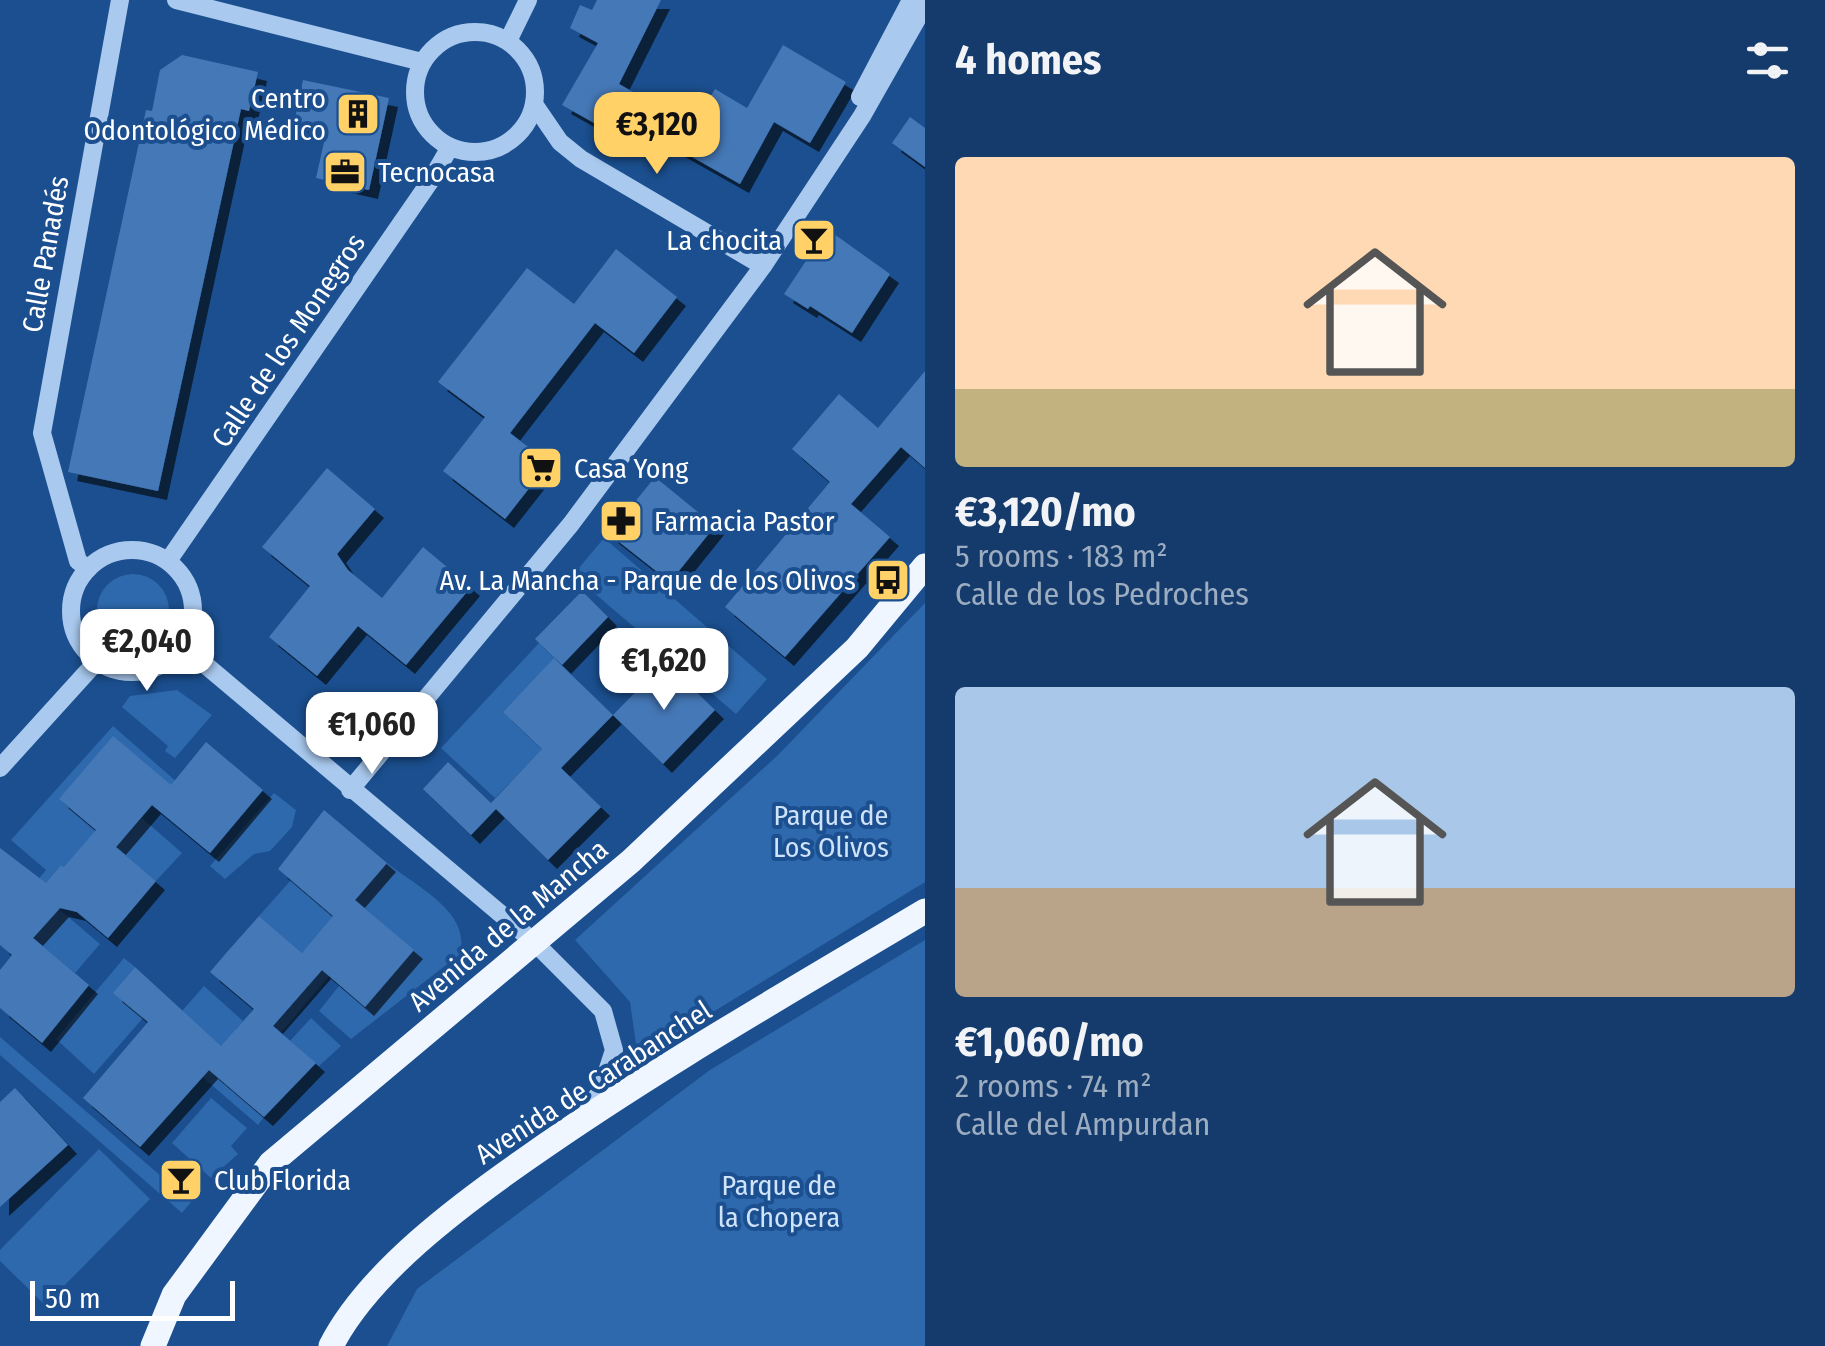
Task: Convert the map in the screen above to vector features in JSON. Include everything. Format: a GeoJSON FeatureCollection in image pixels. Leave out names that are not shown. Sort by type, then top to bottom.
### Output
{"type":"FeatureCollection","features":[{"type":"Feature","properties":{"kind":"main road","name":"Avenida de la Mancha"},"geometry":{"type":"LineString","coordinates":[[154,1346],[174,1295],[271,1162],[631,861],[857,648],[925,566]]}},
{"type":"Feature","properties":{"kind":"main road","name":"Avenida de Carabanchel"},"geometry":{"type":"LineString","coordinates":[[331,1346],[338,1331],[398,1260],[478,1193],[567,1130],[925,911]]}},
{"type":"Feature","properties":{"kind":"street","name":"Calle Panadés"},"geometry":{"type":"LineString","coordinates":[[88,569],[78,561],[42,433],[120,0]]}},
{"type":"Feature","properties":{"kind":"street"},"geometry":{"type":"LineString","coordinates":[[176,0],[422,62]]}},
{"type":"Feature","properties":{"kind":"street"},"geometry":{"type":"LineString","coordinates":[[508,41],[528,0]]}},
{"type":"Feature","properties":{"kind":"street"},"geometry":{"type":"LineString","coordinates":[[768,258],[911,0]]}},
{"type":"Feature","properties":{"kind":"street"},"geometry":{"type":"LineString","coordinates":[[350,790],[571,524],[768,258],[862,116],[925,5]]}},
{"type":"Feature","properties":{"kind":"street"},"geometry":{"type":"LineString","coordinates":[[490,33],[508,41],[528,62],[533,75],[534,104],[521,131],[510,142],[480,152],[450,146],[434,136],[415,101],[422,62],[451,36],[490,33]]}},
{"type":"Feature","properties":{"kind":"street"},"geometry":{"type":"LineString","coordinates":[[534,104],[560,142],[581,159],[768,258]]}},
{"type":"Feature","properties":{"kind":"street","name":"Calle de los Monegros"},"geometry":{"type":"LineString","coordinates":[[168,561],[386,246],[450,146]]}},
{"type":"Feature","properties":{"kind":"street"},"geometry":{"type":"LineString","coordinates":[[126,550],[148,552],[168,561],[184,578],[193,600],[192,624],[182,646],[170,660],[152,669],[114,669],[97,660],[82,646],[73,627],[74,596],[88,569],[105,556],[126,550]]}},
{"type":"Feature","properties":{"kind":"street"},"geometry":{"type":"LineString","coordinates":[[182,646],[534,942],[602,1011],[614,1050],[600,1093],[567,1130]]}},
{"type":"Feature","properties":{"kind":"street"},"geometry":{"type":"LineString","coordinates":[[0,768],[97,660]]}},
{"type":"Feature","properties":{"kind":"street"},"geometry":{"type":"LineString","coordinates":[[144,1346],[174,1295]]}},
{"type":"Feature","properties":{"kind":"green space"},"geometry":{"type":"Polygon","coordinates":[[[604,538],[767,679],[736,714],[573,575],[604,538]]]}},
{"type":"Feature","properties":{"kind":"green space"},"geometry":{"type":"Polygon","coordinates":[[[133,574],[158,585],[169,610],[158,635],[133,646],[108,635],[97,610],[108,585],[133,574]]]}},
{"type":"Feature","properties":{"kind":"green space","name":"Parque de Los Olivos"},"geometry":{"type":"Polygon","coordinates":[[[925,603],[925,882],[638,1058],[630,1002],[575,940],[777,756],[925,603]]]}},
{"type":"Feature","properties":{"kind":"green space"},"geometry":{"type":"Polygon","coordinates":[[[539,643],[555,658],[503,712],[558,733],[495,798],[441,748],[539,643]]]}},
{"type":"Feature","properties":{"kind":"green space"},"geometry":{"type":"Polygon","coordinates":[[[177,690],[212,715],[175,758],[165,751],[168,746],[122,707],[130,696],[177,690]]]}},
{"type":"Feature","properties":{"kind":"green space"},"geometry":{"type":"Polygon","coordinates":[[[113,726],[178,783],[174,788],[59,799],[96,831],[66,868],[61,865],[37,894],[30,889],[46,870],[11,840],[113,726]]]}},
{"type":"Feature","properties":{"kind":"green space"},"geometry":{"type":"Polygon","coordinates":[[[274,793],[296,810],[292,827],[270,851],[254,854],[225,879],[210,866],[274,793]]]}},
{"type":"Feature","properties":{"kind":"green space"},"geometry":{"type":"Polygon","coordinates":[[[142,818],[182,853],[156,881],[116,847],[142,818]]]}},
{"type":"Feature","properties":{"kind":"green space"},"geometry":{"type":"Polygon","coordinates":[[[387,863],[450,913],[461,940],[459,955],[351,1039],[319,1011],[339,986],[365,1007],[413,951],[352,897],[387,863]]]}},
{"type":"Feature","properties":{"kind":"green space"},"geometry":{"type":"Polygon","coordinates":[[[291,880],[336,919],[302,953],[259,916],[291,880]]]}},
{"type":"Feature","properties":{"kind":"green space"},"geometry":{"type":"Polygon","coordinates":[[[59,909],[100,944],[75,973],[30,936],[59,909]]]}},
{"type":"Feature","properties":{"kind":"green space","name":"Parque de la Chopera"},"geometry":{"type":"Polygon","coordinates":[[[925,940],[925,1346],[387,1346],[417,1289],[710,1070],[925,940]]]}},
{"type":"Feature","properties":{"kind":"green space"},"geometry":{"type":"Polygon","coordinates":[[[124,958],[135,967],[119,986],[130,995],[143,1018],[94,1074],[56,1039],[124,958]]]}},
{"type":"Feature","properties":{"kind":"green space"},"geometry":{"type":"Polygon","coordinates":[[[330,961],[337,967],[273,1042],[265,1036],[330,961]]]}},
{"type":"Feature","properties":{"kind":"green space"},"geometry":{"type":"Polygon","coordinates":[[[204,986],[243,1021],[236,1029],[240,1033],[224,1049],[182,1011],[204,986]]]}},
{"type":"Feature","properties":{"kind":"green space"},"geometry":{"type":"Polygon","coordinates":[[[311,1018],[341,1046],[319,1066],[290,1041],[311,1018]]]}},
{"type":"Feature","properties":{"kind":"green space"},"geometry":{"type":"Polygon","coordinates":[[[0,1037],[191,1202],[182,1213],[0,1055],[0,1037]]]}},
{"type":"Feature","properties":{"kind":"green space"},"geometry":{"type":"Polygon","coordinates":[[[198,1060],[264,1117],[258,1125],[192,1068],[198,1060]]]}},
{"type":"Feature","properties":{"kind":"green space"},"geometry":{"type":"Polygon","coordinates":[[[211,1098],[247,1128],[231,1146],[238,1154],[211,1178],[172,1143],[211,1098]]]}},
{"type":"Feature","properties":{"kind":"green space"},"geometry":{"type":"Polygon","coordinates":[[[99,1149],[150,1199],[45,1305],[0,1261],[0,1250],[99,1149]]]}},
{"type":"Feature","properties":{"kind":"building"},"geometry":{"type":"Polygon","coordinates":[[[597,0],[661,0],[619,84],[693,126],[715,89],[747,108],[783,45],[846,82],[810,143],[774,122],[740,184],[646,131],[637,147],[562,105],[598,43],[570,28],[580,5],[592,10],[597,0]]]}},
{"type":"Feature","properties":{"kind":"building"},"geometry":{"type":"Polygon","coordinates":[[[182,55],[258,72],[249,111],[241,109],[158,491],[68,472],[146,110],[152,111],[160,70],[182,55]]]}},
{"type":"Feature","properties":{"kind":"building"},"geometry":{"type":"Polygon","coordinates":[[[303,80],[389,98],[369,190],[316,178],[327,129],[294,123],[303,80]]]}},
{"type":"Feature","properties":{"kind":"building"},"geometry":{"type":"Polygon","coordinates":[[[910,117],[925,128],[925,167],[892,143],[910,117]]]}},
{"type":"Feature","properties":{"kind":"building"},"geometry":{"type":"Polygon","coordinates":[[[827,229],[890,274],[852,333],[784,294],[827,229]]]}},
{"type":"Feature","properties":{"kind":"building"},"geometry":{"type":"Polygon","coordinates":[[[616,249],[677,297],[634,353],[595,323],[510,433],[549,463],[505,519],[443,471],[485,417],[438,382],[527,268],[574,304],[616,249]]]}},
{"type":"Feature","properties":{"kind":"building"},"geometry":{"type":"Polygon","coordinates":[[[925,371],[925,468],[901,447],[851,504],[890,537],[785,657],[725,607],[830,482],[792,449],[839,394],[878,428],[925,371]]]}},
{"type":"Feature","properties":{"kind":"building"},"geometry":{"type":"Polygon","coordinates":[[[327,468],[375,509],[337,554],[348,570],[382,598],[423,547],[471,587],[406,665],[358,626],[317,676],[269,637],[310,586],[262,547],[327,468]]]}},
{"type":"Feature","properties":{"kind":"building"},"geometry":{"type":"Polygon","coordinates":[[[655,477],[715,526],[670,582],[609,534],[655,477]]]}},
{"type":"Feature","properties":{"kind":"building"},"geometry":{"type":"Polygon","coordinates":[[[582,591],[608,617],[562,665],[535,639],[582,591]]]}},
{"type":"Feature","properties":{"kind":"building"},"geometry":{"type":"Polygon","coordinates":[[[554,658],[613,715],[561,768],[601,807],[548,860],[496,809],[471,835],[423,789],[448,762],[491,803],[542,749],[503,712],[554,658]]]}},
{"type":"Feature","properties":{"kind":"building"},"geometry":{"type":"Polygon","coordinates":[[[665,662],[715,710],[663,764],[613,715],[665,662]]]}},
{"type":"Feature","properties":{"kind":"building"},"geometry":{"type":"Polygon","coordinates":[[[113,736],[171,785],[206,742],[263,790],[210,853],[152,805],[116,847],[156,881],[108,938],[77,912],[60,908],[33,938],[89,985],[42,1043],[0,1008],[0,970],[12,955],[0,945],[0,848],[46,883],[61,865],[64,867],[96,830],[59,799],[113,736]]]}},
{"type":"Feature","properties":{"kind":"building"},"geometry":{"type":"Polygon","coordinates":[[[324,810],[387,863],[355,900],[414,950],[365,1007],[322,970],[273,1026],[316,1063],[264,1117],[209,1070],[140,1147],[83,1098],[148,1022],[113,993],[135,967],[221,1046],[254,1009],[210,972],[227,952],[259,916],[302,953],[333,916],[278,869],[324,810]]]}},
{"type":"Feature","properties":{"kind":"building"},"geometry":{"type":"Polygon","coordinates":[[[15,1088],[68,1145],[0,1207],[0,1102],[15,1088]]]}},
{"type":"Feature","properties":{"kind":"place","name":"Centro Odontológico Médico"},"geometry":{"type":"Point","coordinates":[358,114]}},
{"type":"Feature","properties":{"kind":"place","name":"Tecnocasa"},"geometry":{"type":"Point","coordinates":[345,172]}},
{"type":"Feature","properties":{"kind":"place","name":"La chocita"},"geometry":{"type":"Point","coordinates":[814,240]}},
{"type":"Feature","properties":{"kind":"place","name":"Casa Yong"},"geometry":{"type":"Point","coordinates":[541,468]}},
{"type":"Feature","properties":{"kind":"place","name":"Farmacia Pastor"},"geometry":{"type":"Point","coordinates":[621,521]}},
{"type":"Feature","properties":{"kind":"place","name":"Av. La Mancha - Parque de los Olivos"},"geometry":{"type":"Point","coordinates":[888,580]}},
{"type":"Feature","properties":{"kind":"place","name":"Club Florida"},"geometry":{"type":"Point","coordinates":[181,1180]}}]}
